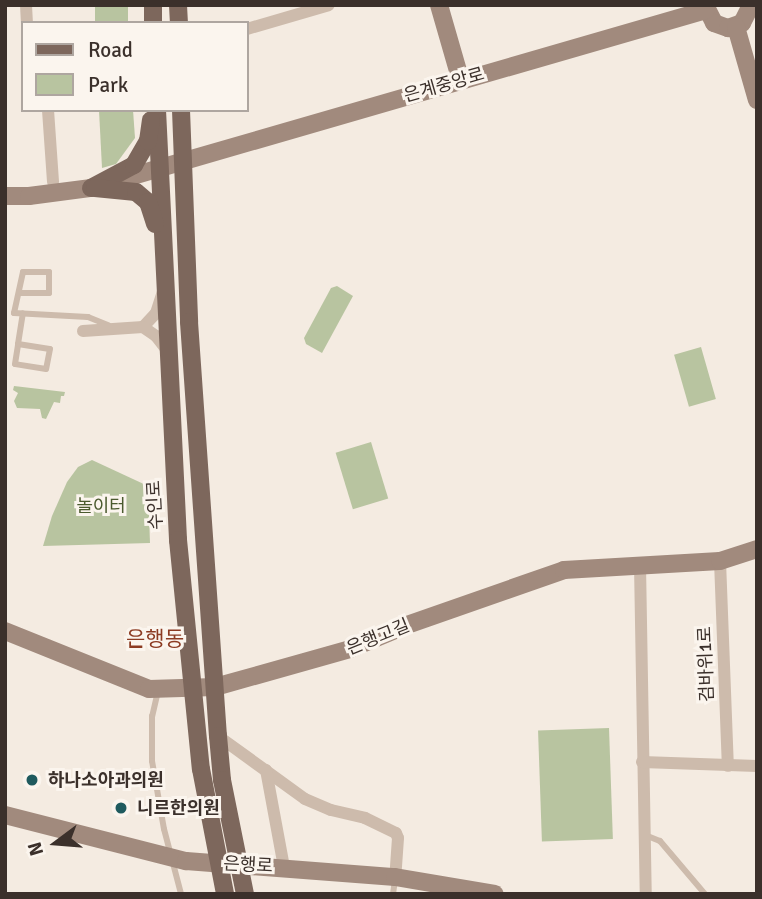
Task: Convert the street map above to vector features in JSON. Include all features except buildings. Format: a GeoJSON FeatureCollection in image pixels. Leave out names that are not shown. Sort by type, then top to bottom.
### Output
{"type":"FeatureCollection","features":[{"type":"Feature","properties":{"kind":"main road"},"geometry":{"type":"LineString","coordinates":[[92,188],[134,165],[145,147],[155,112]]}},
{"type":"Feature","properties":{"kind":"main road","name":"수인로"},"geometry":{"type":"LineString","coordinates":[[156,112],[163,290],[178,540],[201,769],[225,894]]}},
{"type":"Feature","properties":{"kind":"main road"},"geometry":{"type":"LineString","coordinates":[[181,112],[189,322],[218,736],[222,780],[245,894]]}},
{"type":"Feature","properties":{"kind":"main road"},"geometry":{"type":"LineString","coordinates":[[92,188],[129,189],[141,194],[151,207],[161,247]]}},
{"type":"Feature","properties":{"kind":"street"},"geometry":{"type":"LineString","coordinates":[[248,29],[287,11],[329,5]]}},
{"type":"Feature","properties":{"kind":"street"},"geometry":{"type":"LineString","coordinates":[[439,5],[461,81]]}},
{"type":"Feature","properties":{"kind":"street"},"geometry":{"type":"LineString","coordinates":[[705,8],[709,17],[720,27],[736,27],[747,18],[751,5]]}},
{"type":"Feature","properties":{"kind":"street","name":"은계중앙로"},"geometry":{"type":"LineString","coordinates":[[92,188],[705,8]]}},
{"type":"Feature","properties":{"kind":"street"},"geometry":{"type":"LineString","coordinates":[[736,27],[757,100]]}},
{"type":"Feature","properties":{"kind":"street"},"geometry":{"type":"LineString","coordinates":[[48,112],[53,182]]}},
{"type":"Feature","properties":{"kind":"street"},"geometry":{"type":"LineString","coordinates":[[5,196],[29,196],[92,188]]}},
{"type":"Feature","properties":{"kind":"street"},"geometry":{"type":"LineString","coordinates":[[143,327],[156,313],[163,290]]}},
{"type":"Feature","properties":{"kind":"street"},"geometry":{"type":"LineString","coordinates":[[83,331],[143,327],[156,336],[167,350]]}},
{"type":"Feature","properties":{"kind":"street","name":"은행고길"},"geometry":{"type":"LineString","coordinates":[[5,631],[158,691],[215,687],[350,649],[553,573],[720,561],[757,549]]}},
{"type":"Feature","properties":{"kind":"street","name":"검바위1로"},"geometry":{"type":"LineString","coordinates":[[720,561],[728,766]]}},
{"type":"Feature","properties":{"kind":"street"},"geometry":{"type":"LineString","coordinates":[[640,565],[646,894]]}},
{"type":"Feature","properties":{"kind":"street"},"geometry":{"type":"LineString","coordinates":[[218,736],[318,806],[365,818],[396,833],[398,838],[394,885]]}},
{"type":"Feature","properties":{"kind":"street"},"geometry":{"type":"LineString","coordinates":[[642,762],[757,766]]}},
{"type":"Feature","properties":{"kind":"street"},"geometry":{"type":"LineString","coordinates":[[266,770],[284,867]]}},
{"type":"Feature","properties":{"kind":"street","name":"은행로"},"geometry":{"type":"LineString","coordinates":[[5,815],[172,858],[284,867],[394,885],[495,894]]}},
{"type":"Feature","properties":{"kind":"lane"},"geometry":{"type":"LineString","coordinates":[[19,293],[49,293],[49,272],[23,272],[14,313],[88,317],[116,328]]}},
{"type":"Feature","properties":{"kind":"lane"},"geometry":{"type":"LineString","coordinates":[[18,344],[50,349],[46,369],[15,364],[18,344],[23,313]]}},
{"type":"Feature","properties":{"kind":"lane"},"geometry":{"type":"LineString","coordinates":[[158,691],[152,716],[152,761],[164,829],[181,894]]}},
{"type":"Feature","properties":{"kind":"lane"},"geometry":{"type":"LineString","coordinates":[[645,835],[660,841],[705,894]]}},
{"type":"Feature","properties":{"kind":"green space"},"geometry":{"type":"Polygon","coordinates":[[[95,5],[128,5],[128,21],[95,21],[95,5]]]}},
{"type":"Feature","properties":{"kind":"green space"},"geometry":{"type":"Polygon","coordinates":[[[99,112],[133,112],[135,138],[116,164],[102,168],[99,112]]]}},
{"type":"Feature","properties":{"kind":"green space"},"geometry":{"type":"Polygon","coordinates":[[[337,286],[353,296],[322,353],[306,344],[304,338],[331,288],[337,286]]]}},
{"type":"Feature","properties":{"kind":"green space"},"geometry":{"type":"Polygon","coordinates":[[[701,347],[716,399],[689,407],[674,355],[701,347]]]}},
{"type":"Feature","properties":{"kind":"green space"},"geometry":{"type":"Polygon","coordinates":[[[14,386],[65,392],[60,403],[54,402],[46,419],[42,418],[40,409],[17,408],[14,401],[18,393],[13,390],[14,386]]]}},
{"type":"Feature","properties":{"kind":"green space"},"geometry":{"type":"Polygon","coordinates":[[[371,442],[388,498],[353,509],[336,453],[371,442]]]}},
{"type":"Feature","properties":{"kind":"green space","name":"놀이터"},"geometry":{"type":"Polygon","coordinates":[[[92,460],[148,486],[150,543],[43,546],[52,516],[67,482],[78,467],[92,460]]]}},
{"type":"Feature","properties":{"kind":"green space"},"geometry":{"type":"Polygon","coordinates":[[[609,728],[613,839],[542,841],[538,730],[609,728]]]}},
{"type":"Feature","properties":{"kind":"place","name":"하나소아과의원"},"geometry":{"type":"Point","coordinates":[32,780]}},
{"type":"Feature","properties":{"kind":"place","name":"니르한의원"},"geometry":{"type":"Point","coordinates":[121,808]}},
{"type":"Feature","properties":{"kind":"district","name":"은행동"},"geometry":{"type":"Point","coordinates":[155,639]}}]}
